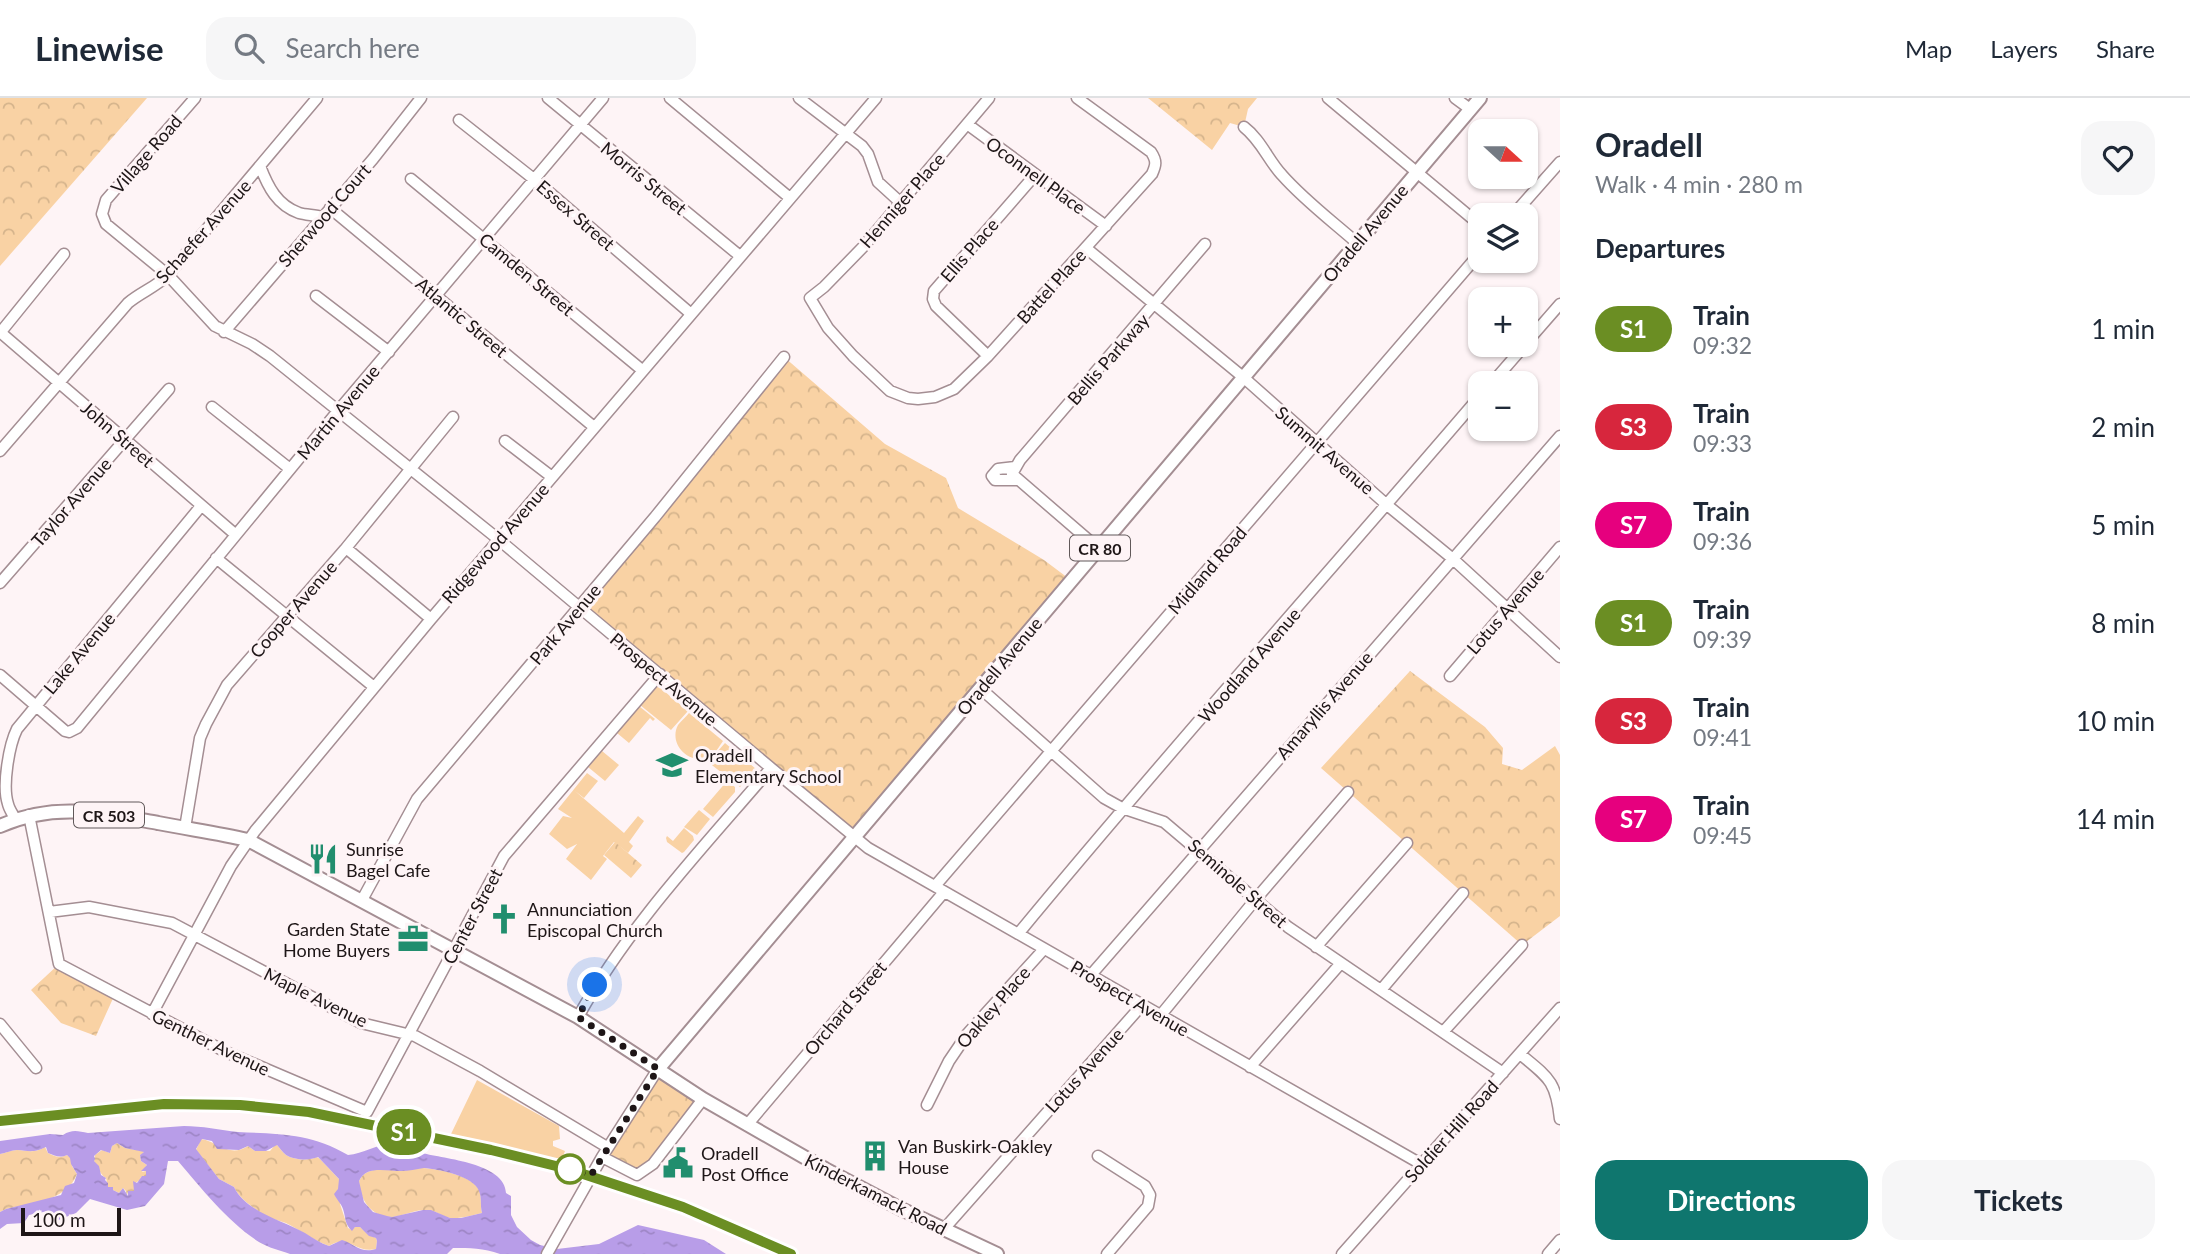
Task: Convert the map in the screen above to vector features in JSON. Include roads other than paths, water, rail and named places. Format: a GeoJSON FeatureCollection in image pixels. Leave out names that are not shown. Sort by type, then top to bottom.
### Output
{"type":"FeatureCollection","features":[{"type":"Feature","properties":{"kind":"main road","name":"Oradell Avenue"},"geometry":{"type":"LineString","coordinates":[[658,1069],[1480,98]]}},
{"type":"Feature","properties":{"kind":"main road","name":"Kinderkamack Road"},"geometry":{"type":"LineString","coordinates":[[0,826],[29,815],[77,810],[248,840],[578,1017],[703,1099],[839,1177],[997,1254]]}},
{"type":"Feature","properties":{"kind":"street","name":"Village Road"},"geometry":{"type":"LineString","coordinates":[[102,214],[106,200],[195,98]]}},
{"type":"Feature","properties":{"kind":"street","name":"Sherwood Court"},"geometry":{"type":"LineString","coordinates":[[224,332],[411,114],[421,98]]}},
{"type":"Feature","properties":{"kind":"street","name":"Morris Street"},"geometry":{"type":"LineString","coordinates":[[548,98],[740,256]]}},
{"type":"Feature","properties":{"kind":"street","name":"Martin Avenue"},"geometry":{"type":"LineString","coordinates":[[36,705],[65,731],[77,728],[338,411],[603,98]]}},
{"type":"Feature","properties":{"kind":"street"},"geometry":{"type":"LineString","coordinates":[[670,98],[790,198]]}},
{"type":"Feature","properties":{"kind":"street"},"geometry":{"type":"LineString","coordinates":[[799,98],[862,146],[868,154],[878,182],[901,203]]}},
{"type":"Feature","properties":{"kind":"street","name":"Ridgewood Avenue"},"geometry":{"type":"LineString","coordinates":[[152,1014],[231,866],[248,840],[498,539],[876,98]]}},
{"type":"Feature","properties":{"kind":"street","name":"Henniger Place"},"geometry":{"type":"LineString","coordinates":[[935,397],[908,398],[890,391],[828,328],[810,298],[824,287],[901,203],[989,98]]}},
{"type":"Feature","properties":{"kind":"street","name":"Battel Place"},"geometry":{"type":"LineString","coordinates":[[935,397],[954,389],[988,356],[1147,180],[1156,164],[1151,152],[1077,98]]}},
{"type":"Feature","properties":{"kind":"street"},"geometry":{"type":"LineString","coordinates":[[1328,98],[1468,215]]}},
{"type":"Feature","properties":{"kind":"street"},"geometry":{"type":"LineString","coordinates":[[1455,98],[1470,109]]}},
{"type":"Feature","properties":{"kind":"street","name":"Schaefer Avenue"},"geometry":{"type":"LineString","coordinates":[[0,451],[128,303],[158,285],[168,275],[313,100]]}},
{"type":"Feature","properties":{"kind":"street","name":"Essex Street"},"geometry":{"type":"LineString","coordinates":[[459,120],[535,180],[690,313]]}},
{"type":"Feature","properties":{"kind":"street","name":"Oconnell Place"},"geometry":{"type":"LineString","coordinates":[[967,124],[1105,226]]}},
{"type":"Feature","properties":{"kind":"street"},"geometry":{"type":"LineString","coordinates":[[1244,127],[1253,134],[1278,172],[1357,243]]}},
{"type":"Feature","properties":{"kind":"street"},"geometry":{"type":"LineString","coordinates":[[1524,203],[1560,162]]}},
{"type":"Feature","properties":{"kind":"street"},"geometry":{"type":"LineString","coordinates":[[260,166],[271,190],[283,205],[299,213],[322,218]]}},
{"type":"Feature","properties":{"kind":"street","name":"Ellis Place"},"geometry":{"type":"LineString","coordinates":[[988,356],[936,306],[934,291],[1035,175]]}},
{"type":"Feature","properties":{"kind":"street","name":"Camden Street"},"geometry":{"type":"LineString","coordinates":[[411,179],[642,370]]}},
{"type":"Feature","properties":{"kind":"street","name":"Atlantic Street"},"geometry":{"type":"LineString","coordinates":[[330,208],[594,428]]}},
{"type":"Feature","properties":{"kind":"street","name":"Prospect Avenue"},"geometry":{"type":"LineString","coordinates":[[102,214],[106,225],[168,275],[206,319],[224,332],[261,349],[498,539],[868,848],[1421,1164]]}},
{"type":"Feature","properties":{"kind":"street","name":"Bellis Parkway"},"geometry":{"type":"LineString","coordinates":[[1099,549],[1014,474],[1205,244]]}},
{"type":"Feature","properties":{"kind":"street","name":"Summit Avenue"},"geometry":{"type":"LineString","coordinates":[[1086,248],[1243,377],[1560,657]]}},
{"type":"Feature","properties":{"kind":"street"},"geometry":{"type":"LineString","coordinates":[[0,333],[64,254]]}},
{"type":"Feature","properties":{"kind":"street","name":"Midland Road"},"geometry":{"type":"LineString","coordinates":[[939,889],[1052,752],[1468,267]]}},
{"type":"Feature","properties":{"kind":"street"},"geometry":{"type":"LineString","coordinates":[[316,296],[389,352]]}},
{"type":"Feature","properties":{"kind":"street"},"geometry":{"type":"LineString","coordinates":[[1538,329],[1560,304]]}},
{"type":"Feature","properties":{"kind":"street","name":"John Street"},"geometry":{"type":"LineString","coordinates":[[0,333],[236,535]]}},
{"type":"Feature","properties":{"kind":"street","name":"Park Avenue"},"geometry":{"type":"LineString","coordinates":[[362,900],[417,799],[784,357]]}},
{"type":"Feature","properties":{"kind":"street"},"geometry":{"type":"LineString","coordinates":[[1502,371],[1514,357]]}},
{"type":"Feature","properties":{"kind":"street","name":"Taylor Avenue"},"geometry":{"type":"LineString","coordinates":[[0,583],[169,389]]}},
{"type":"Feature","properties":{"kind":"street"},"geometry":{"type":"LineString","coordinates":[[212,407],[290,469]]}},
{"type":"Feature","properties":{"kind":"street","name":"Woodland Avenue"},"geometry":{"type":"LineString","coordinates":[[1018,934],[1122,808],[1468,410]]}},
{"type":"Feature","properties":{"kind":"street","name":"Cooper Avenue"},"geometry":{"type":"LineString","coordinates":[[185,828],[200,738],[227,685],[346,548],[453,417]]}},
{"type":"Feature","properties":{"kind":"street","name":"Amaryllis Avenue"},"geometry":{"type":"LineString","coordinates":[[1090,976],[1560,436]]}},
{"type":"Feature","properties":{"kind":"street"},"geometry":{"type":"LineString","coordinates":[[505,441],[552,477]]}},
{"type":"Feature","properties":{"kind":"street","name":"Lake Avenue"},"geometry":{"type":"LineString","coordinates":[[15,820],[3,794],[9,751],[17,729],[201,506]]}},
{"type":"Feature","properties":{"kind":"street","name":"Lotus Avenue"},"geometry":{"type":"LineString","coordinates":[[1450,676],[1560,547]]}},
{"type":"Feature","properties":{"kind":"street"},"geometry":{"type":"LineString","coordinates":[[346,548],[431,619]]}},
{"type":"Feature","properties":{"kind":"street"},"geometry":{"type":"LineString","coordinates":[[216,558],[374,687]]}},
{"type":"Feature","properties":{"kind":"street","name":"Center Street"},"geometry":{"type":"LineString","coordinates":[[367,1112],[504,856],[660,674]]}},
{"type":"Feature","properties":{"kind":"street"},"geometry":{"type":"LineString","coordinates":[[0,675],[36,705]]}},
{"type":"Feature","properties":{"kind":"street","name":"Seminole Street"},"geometry":{"type":"LineString","coordinates":[[980,688],[1104,798],[1122,808],[1164,822],[1255,900],[1316,947],[1503,1073]]}},
{"type":"Feature","properties":{"kind":"street"},"geometry":{"type":"LineString","coordinates":[[578,1017],[595,985],[633,931],[771,768]]}},
{"type":"Feature","properties":{"kind":"street"},"geometry":{"type":"LineString","coordinates":[[1160,1016],[1348,792]]}},
{"type":"Feature","properties":{"kind":"street"},"geometry":{"type":"LineString","coordinates":[[29,815],[49,912]]}},
{"type":"Feature","properties":{"kind":"street"},"geometry":{"type":"LineString","coordinates":[[1316,947],[1407,844]]}},
{"type":"Feature","properties":{"kind":"street","name":"Orchard Street"},"geometry":{"type":"LineString","coordinates":[[747,1125],[939,889]]}},
{"type":"Feature","properties":{"kind":"street"},"geometry":{"type":"LineString","coordinates":[[1381,990],[1463,893]]}},
{"type":"Feature","properties":{"kind":"street","name":"Maple Avenue"},"geometry":{"type":"LineString","coordinates":[[49,912],[89,907],[172,923],[360,1023],[409,1034],[480,1071],[637,1175],[653,1164],[703,1099]]}},
{"type":"Feature","properties":{"kind":"street","name":"Genther Avenue"},"geometry":{"type":"LineString","coordinates":[[49,912],[59,964],[226,1052],[367,1112]]}},
{"type":"Feature","properties":{"kind":"street"},"geometry":{"type":"LineString","coordinates":[[1443,1032],[1522,945]]}},
{"type":"Feature","properties":{"kind":"street","name":"Oakley Place"},"geometry":{"type":"LineString","coordinates":[[927,1105],[949,1061],[968,1033],[1044,949]]}},
{"type":"Feature","properties":{"kind":"street"},"geometry":{"type":"LineString","coordinates":[[1250,1067],[1341,963]]}},
{"type":"Feature","properties":{"kind":"street","name":"Lotus Avenue"},"geometry":{"type":"LineString","coordinates":[[944,1230],[1142,1005]]}},
{"type":"Feature","properties":{"kind":"street","name":"Soldier Hill Road"},"geometry":{"type":"LineString","coordinates":[[1342,1254],[1560,1008]]}},
{"type":"Feature","properties":{"kind":"street"},"geometry":{"type":"LineString","coordinates":[[0,1024],[36,1068]]}},
{"type":"Feature","properties":{"kind":"street"},"geometry":{"type":"LineString","coordinates":[[1520,1054],[1551,1081],[1558,1097],[1560,1119]]}},
{"type":"Feature","properties":{"kind":"street","name":"Oradell Avenue"},"geometry":{"type":"LineString","coordinates":[[549,1249],[605,1152],[658,1069]]}},
{"type":"Feature","properties":{"kind":"street"},"geometry":{"type":"LineString","coordinates":[[1098,1156],[1145,1186],[1150,1195],[1148,1206],[1107,1254]]}},
{"type":"Feature","properties":{"kind":"street"},"geometry":{"type":"LineString","coordinates":[[1548,1254],[1560,1240]]}},
{"type":"Feature","properties":{"kind":"water"},"geometry":{"type":"Polygon","coordinates":[[[197,1127],[294,1136],[321,1142],[348,1155],[384,1145],[399,1145],[472,1164],[496,1175],[503,1183],[506,1193],[511,1196],[511,1215],[517,1227],[540,1245],[557,1249],[599,1244],[638,1225],[704,1240],[726,1254],[500,1254],[482,1249],[453,1248],[447,1254],[290,1254],[263,1244],[236,1225],[178,1161],[168,1161],[164,1184],[145,1206],[127,1210],[90,1199],[76,1213],[56,1221],[48,1211],[29,1215],[24,1223],[7,1224],[0,1229],[0,1212],[61,1195],[65,1186],[74,1183],[77,1174],[67,1155],[53,1155],[48,1153],[46,1147],[35,1151],[15,1150],[0,1154],[0,1141],[50,1134],[63,1135],[72,1131],[88,1133],[197,1127]],[[202,1139],[196,1149],[219,1179],[234,1187],[247,1203],[265,1215],[329,1246],[342,1240],[362,1249],[376,1249],[376,1238],[369,1236],[360,1227],[355,1227],[352,1231],[348,1225],[334,1194],[338,1189],[339,1179],[318,1157],[293,1158],[277,1145],[266,1151],[255,1151],[248,1146],[239,1150],[217,1149],[212,1141],[202,1139]],[[117,1143],[112,1146],[110,1153],[101,1150],[94,1156],[94,1161],[99,1166],[101,1175],[106,1178],[108,1187],[113,1187],[113,1190],[119,1193],[123,1188],[128,1196],[128,1191],[134,1191],[133,1181],[137,1183],[142,1176],[146,1176],[146,1171],[141,1171],[147,1165],[141,1161],[140,1155],[144,1152],[125,1148],[117,1143]],[[421,1168],[366,1173],[359,1181],[364,1202],[373,1212],[392,1217],[423,1210],[431,1210],[450,1218],[482,1213],[479,1191],[470,1181],[446,1172],[421,1168]]]}},
{"type":"Feature","properties":{"kind":"railway"},"geometry":{"type":"LineString","coordinates":[[0,1121],[164,1104],[240,1105],[309,1112],[470,1145],[568,1169],[683,1207],[792,1254]]}},
{"type":"Feature","properties":{"kind":"train","name":"S1"},"geometry":{"type":"LineString","coordinates":[[0,1121],[164,1104],[240,1105],[309,1112],[533,1159],[568,1169],[683,1207],[791,1254]]}},
{"type":"Feature","properties":{"kind":"place","name":"Oradell Elementary School"},"geometry":{"type":"Point","coordinates":[672,765]}},
{"type":"Feature","properties":{"kind":"place","name":"Sunrise Bagel Cafe"},"geometry":{"type":"Point","coordinates":[323,859]}},
{"type":"Feature","properties":{"kind":"place","name":"Annunciation Episcopal Church"},"geometry":{"type":"Point","coordinates":[504,919]}},
{"type":"Feature","properties":{"kind":"place","name":"Garden State Home Buyers"},"geometry":{"type":"Point","coordinates":[413,939]}},
{"type":"Feature","properties":{"kind":"place","name":"Van Buskirk-Oakley House"},"geometry":{"type":"Point","coordinates":[875,1156]}},
{"type":"Feature","properties":{"kind":"place","name":"Oradell Post Office"},"geometry":{"type":"Point","coordinates":[678,1163]}}]}
